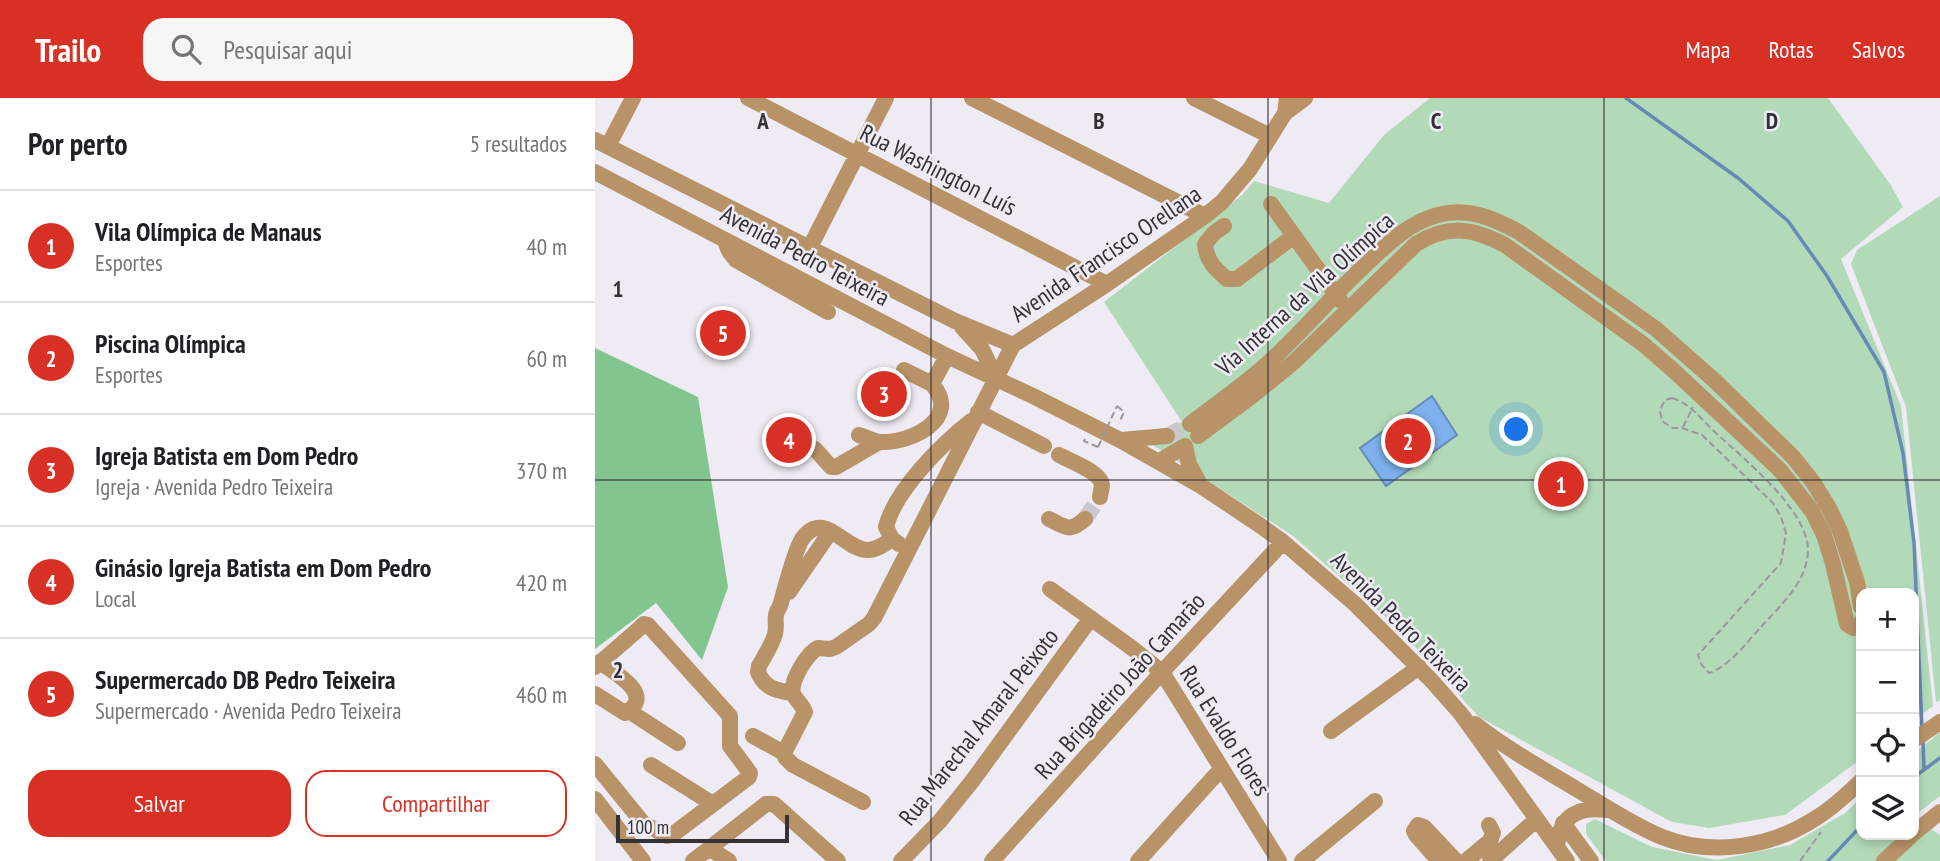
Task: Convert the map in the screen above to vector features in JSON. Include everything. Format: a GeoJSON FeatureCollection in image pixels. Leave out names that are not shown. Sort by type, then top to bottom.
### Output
{"type":"FeatureCollection","features":[{"type":"Feature","properties":{"kind":"street"},"geometry":{"type":"LineString","coordinates":[[602,143],[633,98]]}},
{"type":"Feature","properties":{"kind":"street","name":"Rua Washington Luís"},"geometry":{"type":"LineString","coordinates":[[748,98],[1107,284]]}},
{"type":"Feature","properties":{"kind":"street"},"geometry":{"type":"LineString","coordinates":[[809,249],[886,98]]}},
{"type":"Feature","properties":{"kind":"street"},"geometry":{"type":"LineString","coordinates":[[972,98],[1205,216]]}},
{"type":"Feature","properties":{"kind":"street"},"geometry":{"type":"LineString","coordinates":[[1194,98],[1270,136]]}},
{"type":"Feature","properties":{"kind":"street"},"geometry":{"type":"LineString","coordinates":[[1286,106],[1305,98]]}},
{"type":"Feature","properties":{"kind":"street","name":"Avenida Francisco Orellana"},"geometry":{"type":"LineString","coordinates":[[793,692],[795,680],[813,650],[836,647],[874,618],[1013,345],[1205,216],[1237,186],[1286,106]]}},
{"type":"Feature","properties":{"kind":"street","name":"Avenida Pedro Teixeira"},"geometry":{"type":"LineString","coordinates":[[602,143],[955,321],[1013,345]]}},
{"type":"Feature","properties":{"kind":"street","name":"Avenida Pedro Teixeira"},"geometry":{"type":"LineString","coordinates":[[595,172],[947,356],[1120,440],[1201,486],[1283,542],[1355,604],[1419,667],[1461,714],[1567,861]]}},
{"type":"Feature","properties":{"kind":"street"},"geometry":{"type":"LineString","coordinates":[[1271,204],[1348,311]]}},
{"type":"Feature","properties":{"kind":"street","name":"Via Interna da Vila Olímpica"},"geometry":{"type":"LineString","coordinates":[[1272,370],[1336,294],[1404,231],[1422,220],[1456,212],[1496,219],[1551,254],[1655,329],[1715,381],[1793,457],[1829,508],[1840,531],[1857,588]]}},
{"type":"Feature","properties":{"kind":"street"},"geometry":{"type":"LineString","coordinates":[[1224,226],[1205,244],[1205,255],[1227,279],[1237,279],[1294,236]]}},
{"type":"Feature","properties":{"kind":"street","name":"Via Interna da Vila Olímpica"},"geometry":{"type":"LineString","coordinates":[[1184,436],[1348,311],[1406,251],[1440,232],[1470,230],[1488,236],[1539,269],[1643,344],[1697,402],[1780,470],[1812,511],[1824,535],[1847,624],[1856,627]]}},
{"type":"Feature","properties":{"kind":"street"},"geometry":{"type":"LineString","coordinates":[[725,241],[736,260],[828,312]]}},
{"type":"Feature","properties":{"kind":"street"},"geometry":{"type":"LineString","coordinates":[[1539,269],[1551,254]]}},
{"type":"Feature","properties":{"kind":"street"},"geometry":{"type":"LineString","coordinates":[[1590,306],[1602,290]]}},
{"type":"Feature","properties":{"kind":"street","name":"Avenida Pedro Teixeira"},"geometry":{"type":"LineString","coordinates":[[955,321],[982,349],[996,378]]}},
{"type":"Feature","properties":{"kind":"street"},"geometry":{"type":"LineString","coordinates":[[932,384],[947,356]]}},
{"type":"Feature","properties":{"kind":"street"},"geometry":{"type":"LineString","coordinates":[[815,450],[831,467],[836,467],[879,442],[908,438],[929,427],[941,414],[938,390],[932,384],[904,370]]}},
{"type":"Feature","properties":{"kind":"street"},"geometry":{"type":"LineString","coordinates":[[1697,402],[1715,381]]}},
{"type":"Feature","properties":{"kind":"street"},"geometry":{"type":"LineString","coordinates":[[909,551],[892,539],[886,527],[888,521],[908,487],[946,442],[977,414],[1044,446]]}},
{"type":"Feature","properties":{"kind":"street"},"geometry":{"type":"LineString","coordinates":[[859,435],[879,442]]}},
{"type":"Feature","properties":{"kind":"street"},"geometry":{"type":"LineString","coordinates":[[1120,440],[1184,436]]}},
{"type":"Feature","properties":{"kind":"street"},"geometry":{"type":"LineString","coordinates":[[1158,461],[1160,446],[1184,436]]}},
{"type":"Feature","properties":{"kind":"street"},"geometry":{"type":"LineString","coordinates":[[1184,436],[1189,464],[1201,486]]}},
{"type":"Feature","properties":{"kind":"street"},"geometry":{"type":"LineString","coordinates":[[1059,455],[1100,479],[1100,497]]}},
{"type":"Feature","properties":{"kind":"street"},"geometry":{"type":"LineString","coordinates":[[1780,470],[1793,457]]}},
{"type":"Feature","properties":{"kind":"street"},"geometry":{"type":"LineString","coordinates":[[1049,519],[1070,528],[1085,519]]}},
{"type":"Feature","properties":{"kind":"street"},"geometry":{"type":"LineString","coordinates":[[784,753],[805,712],[793,692],[771,688],[765,684],[758,672],[775,635],[774,620],[780,606],[831,531],[865,551],[875,549],[892,539]]}},
{"type":"Feature","properties":{"kind":"street","name":"Rua Brigadeiro João Camarão"},"geometry":{"type":"LineString","coordinates":[[992,861],[1283,542]]}},
{"type":"Feature","properties":{"kind":"street","name":"Rua Evaldo Flores"},"geometry":{"type":"LineString","coordinates":[[1050,589],[1162,672],[1279,861]]}},
{"type":"Feature","properties":{"kind":"street","name":"Rua Marechal Amaral Peixoto"},"geometry":{"type":"LineString","coordinates":[[901,861],[940,821],[973,780],[1091,618]]}},
{"type":"Feature","properties":{"kind":"street"},"geometry":{"type":"LineString","coordinates":[[595,694],[625,713],[629,711],[636,700],[635,690],[629,682],[597,665],[641,626],[648,625],[730,716],[730,746],[750,773],[713,804],[667,836],[643,823],[595,764]]}},
{"type":"Feature","properties":{"kind":"street"},"geometry":{"type":"LineString","coordinates":[[1331,731],[1419,667]]}},
{"type":"Feature","properties":{"kind":"street"},"geometry":{"type":"LineString","coordinates":[[629,711],[678,743]]}},
{"type":"Feature","properties":{"kind":"street"},"geometry":{"type":"LineString","coordinates":[[1461,714],[1513,751],[1613,811],[1664,838],[1687,844],[1710,847],[1755,844],[1775,838],[1815,820],[1856,786]]}},
{"type":"Feature","properties":{"kind":"street"},"geometry":{"type":"LineString","coordinates":[[1919,737],[1940,722]]}},
{"type":"Feature","properties":{"kind":"street"},"geometry":{"type":"LineString","coordinates":[[753,736],[784,753],[793,765],[863,802]]}},
{"type":"Feature","properties":{"kind":"street"},"geometry":{"type":"LineString","coordinates":[[650,765],[713,804]]}},
{"type":"Feature","properties":{"kind":"street"},"geometry":{"type":"LineString","coordinates":[[1138,861],[1221,769]]}},
{"type":"Feature","properties":{"kind":"street"},"geometry":{"type":"LineString","coordinates":[[595,799],[643,861]]}},
{"type":"Feature","properties":{"kind":"street"},"geometry":{"type":"LineString","coordinates":[[1302,861],[1375,801]]}},
{"type":"Feature","properties":{"kind":"street"},"geometry":{"type":"LineString","coordinates":[[693,861],[766,804],[771,803],[838,861]]}},
{"type":"Feature","properties":{"kind":"street"},"geometry":{"type":"LineString","coordinates":[[1557,846],[1563,823],[1575,814],[1588,809],[1613,811]]}},
{"type":"Feature","properties":{"kind":"street"},"geometry":{"type":"LineString","coordinates":[[1919,829],[1940,812]]}},
{"type":"Feature","properties":{"kind":"street"},"geometry":{"type":"LineString","coordinates":[[1490,861],[1537,819]]}},
{"type":"Feature","properties":{"kind":"street"},"geometry":{"type":"LineString","coordinates":[[631,843],[643,823]]}},
{"type":"Feature","properties":{"kind":"street"},"geometry":{"type":"LineString","coordinates":[[1563,823],[1591,861]]}},
{"type":"Feature","properties":{"kind":"street"},"geometry":{"type":"LineString","coordinates":[[1439,861],[1416,835],[1414,831],[1417,825],[1424,827],[1456,861]]}},
{"type":"Feature","properties":{"kind":"street"},"geometry":{"type":"LineString","coordinates":[[1466,861],[1490,841],[1493,833],[1489,825]]}},
{"type":"Feature","properties":{"kind":"street"},"geometry":{"type":"LineString","coordinates":[[1884,861],[1907,840]]}},
{"type":"Feature","properties":{"kind":"street"},"geometry":{"type":"LineString","coordinates":[[631,843],[641,846],[656,861]]}},
{"type":"Feature","properties":{"kind":"street"},"geometry":{"type":"LineString","coordinates":[[709,848],[729,861]]}},
{"type":"Feature","properties":{"kind":"path"},"geometry":{"type":"LineString","coordinates":[[1672,398],[1697,402],[1715,433],[1774,488],[1792,510],[1803,531],[1808,550],[1799,582],[1787,599],[1731,659],[1718,670],[1709,673],[1700,664],[1698,655],[1781,564],[1786,533],[1773,503],[1702,435],[1682,428],[1672,428],[1662,421],[1660,410],[1665,400],[1672,398]]}},
{"type":"Feature","properties":{"kind":"path"},"geometry":{"type":"LineString","coordinates":[[1682,428],[1697,402]]}},
{"type":"Feature","properties":{"kind":"path"},"geometry":{"type":"LineString","coordinates":[[1084,441],[1098,447],[1117,406],[1125,412]]}},
{"type":"Feature","properties":{"kind":"green space"},"geometry":{"type":"Polygon","coordinates":[[[1430,98],[1828,98],[1890,184],[1903,207],[1841,259],[1901,406],[1933,706],[1919,716],[1919,588],[1856,588],[1856,763],[1785,815],[1709,828],[1672,822],[1479,717],[1399,629],[1293,536],[1134,433],[1182,422],[1104,302],[1242,195],[1254,181],[1329,203],[1384,135],[1430,98]]]}},
{"type":"Feature","properties":{"kind":"green space"},"geometry":{"type":"Polygon","coordinates":[[[1940,196],[1940,700],[1936,702],[1906,407],[1851,264],[1857,250],[1940,196]]]}},
{"type":"Feature","properties":{"kind":"green space"},"geometry":{"type":"Polygon","coordinates":[[[595,348],[698,397],[728,587],[702,660],[656,603],[595,649],[595,348]]]}},
{"type":"Feature","properties":{"kind":"green space"},"geometry":{"type":"Polygon","coordinates":[[[1940,732],[1940,796],[1919,812],[1919,777],[1919,750],[1940,732]]]}},
{"type":"Feature","properties":{"kind":"green space"},"geometry":{"type":"Polygon","coordinates":[[[1856,803],[1856,840],[1919,840],[1919,821],[1940,835],[1940,861],[1606,861],[1586,834],[1586,824],[1595,819],[1652,847],[1717,860],[1790,845],[1845,813],[1856,803]]]}},
{"type":"Feature","properties":{"kind":"water"},"geometry":{"type":"Polygon","coordinates":[[[1432,396],[1457,435],[1386,486],[1360,448],[1432,396]]]}},
{"type":"Feature","properties":{"kind":"waterway"},"geometry":{"type":"LineString","coordinates":[[1626,98],[1738,178],[1788,221],[1827,276],[1884,372],[1903,453],[1914,543],[1922,729]]}},
{"type":"Feature","properties":{"kind":"waterway"},"geometry":{"type":"LineString","coordinates":[[1923,740],[1924,770]]}},
{"type":"Feature","properties":{"kind":"waterway"},"geometry":{"type":"LineString","coordinates":[[1919,773],[1940,758]]}},
{"type":"Feature","properties":{"kind":"waterway"},"geometry":{"type":"LineString","coordinates":[[1828,861],[1856,831]]}},
{"type":"Feature","properties":{"kind":"tunnel"},"geometry":{"type":"LineString","coordinates":[[1167,436],[1190,424]]}},
{"type":"Feature","properties":{"kind":"tunnel"},"geometry":{"type":"LineString","coordinates":[[1085,519],[1100,497]]}},
{"type":"Feature","properties":{"kind":"place","name":"Supermercado DB Pedro Teixeira"},"geometry":{"type":"Point","coordinates":[723,333]}},
{"type":"Feature","properties":{"kind":"place","name":"Igreja Batista em Dom Pedro"},"geometry":{"type":"Point","coordinates":[884,394]}},
{"type":"Feature","properties":{"kind":"place","name":"Ginásio Igreja Batista em Dom Pedro"},"geometry":{"type":"Point","coordinates":[789,440]}},
{"type":"Feature","properties":{"kind":"place","name":"Piscina Olímpica"},"geometry":{"type":"Point","coordinates":[1408,441]}},
{"type":"Feature","properties":{"kind":"place","name":"Vila Olímpica de Manaus"},"geometry":{"type":"Point","coordinates":[1561,484]}}]}
